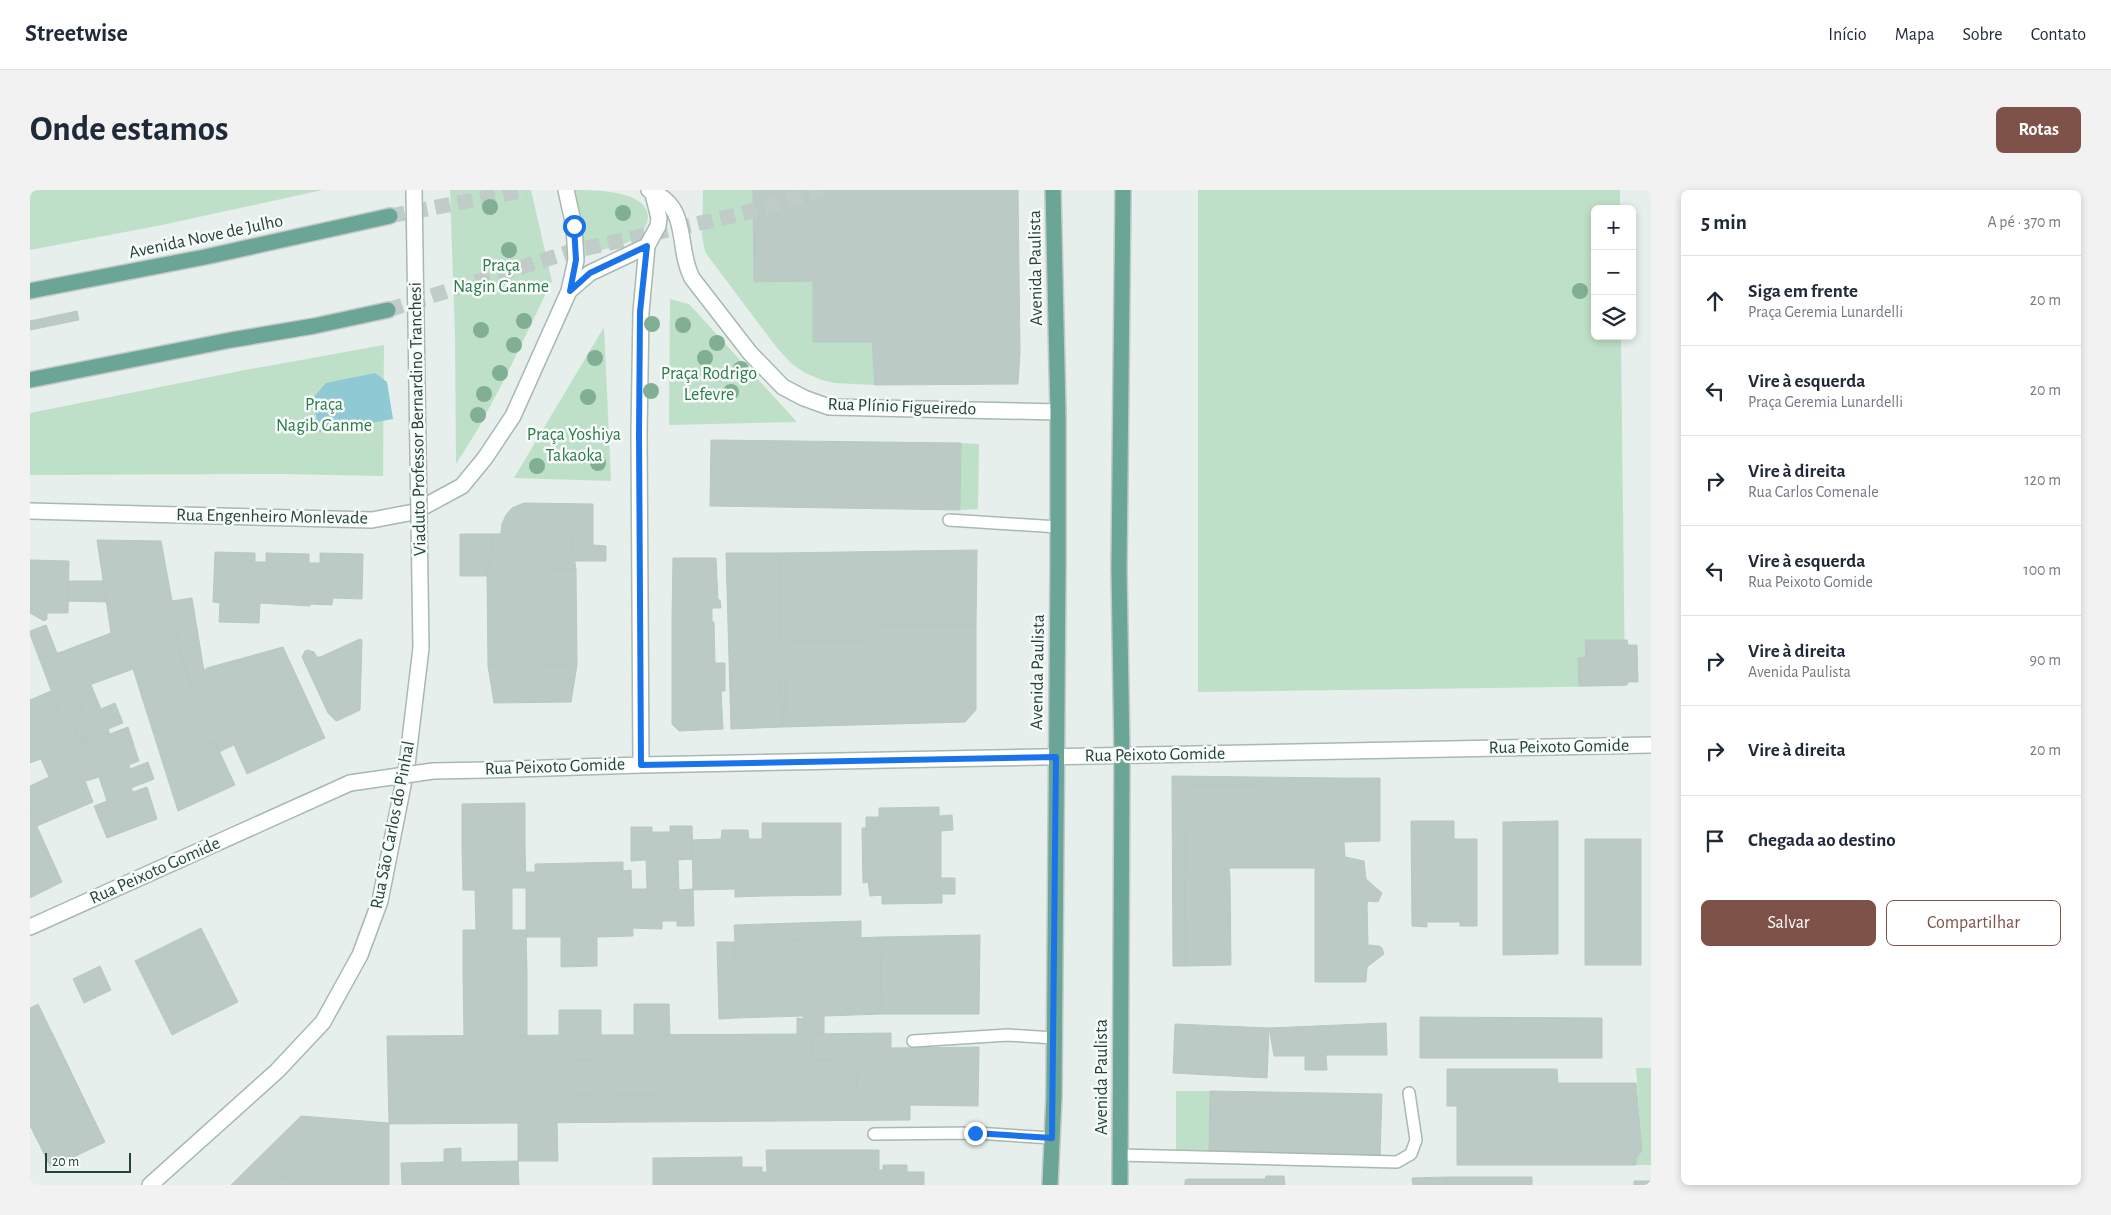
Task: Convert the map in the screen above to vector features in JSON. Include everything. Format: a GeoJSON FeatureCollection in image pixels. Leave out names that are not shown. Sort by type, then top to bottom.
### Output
{"type":"FeatureCollection","features":[{"type":"Feature","properties":{"kind":"main road","name":"Avenida Paulista"},"geometry":{"type":"LineString","coordinates":[[1050,1185],[1054,1038],[1058,527],[1058,412],[1052,190]]}},
{"type":"Feature","properties":{"kind":"main road","name":"Avenida Paulista"},"geometry":{"type":"LineString","coordinates":[[1120,1185],[1122,754],[1119,568],[1123,190]]}},
{"type":"Feature","properties":{"kind":"main road","name":"Avenida Nove de Julho"},"geometry":{"type":"LineString","coordinates":[[30,291],[205,257],[390,216]]}},
{"type":"Feature","properties":{"kind":"main road"},"geometry":{"type":"LineString","coordinates":[[30,380],[231,340],[314,326],[388,310]]}},
{"type":"Feature","properties":{"kind":"street","name":"Viaduto Professor Bernardino Tranchesi"},"geometry":{"type":"LineString","coordinates":[[414,190],[421,648]]}},
{"type":"Feature","properties":{"kind":"street"},"geometry":{"type":"LineString","coordinates":[[566,190],[574,226],[576,260],[570,291]]}},
{"type":"Feature","properties":{"kind":"street"},"geometry":{"type":"LineString","coordinates":[[641,765],[640,312],[647,246],[658,226],[659,218],[652,190]]}},
{"type":"Feature","properties":{"kind":"street","name":"Rua Plínio Figueiredo"},"geometry":{"type":"LineString","coordinates":[[652,190],[672,206],[679,218],[687,269],[692,278],[750,354],[783,387],[804,398],[829,407],[1058,412]]}},
{"type":"Feature","properties":{"kind":"street"},"geometry":{"type":"LineString","coordinates":[[570,291],[590,273],[647,246]]}},
{"type":"Feature","properties":{"kind":"street","name":"Rua Engenheiro Monlevade"},"geometry":{"type":"LineString","coordinates":[[30,511],[372,520],[414,512],[462,486],[485,458],[513,416],[570,291]]}},
{"type":"Feature","properties":{"kind":"street","name":"Rua São Carlos do Pinhal"},"geometry":{"type":"LineString","coordinates":[[150,1185],[278,1071],[324,1022],[360,955],[380,901],[407,765],[421,648]]}},
{"type":"Feature","properties":{"kind":"street","name":"Rua Peixoto Gomide"},"geometry":{"type":"LineString","coordinates":[[30,927],[350,784],[433,772],[641,765],[1122,754],[1651,745]]}},
{"type":"Feature","properties":{"kind":"lane"},"geometry":{"type":"LineString","coordinates":[[949,520],[1058,527]]}},
{"type":"Feature","properties":{"kind":"lane"},"geometry":{"type":"LineString","coordinates":[[913,1041],[1008,1035],[1054,1038]]}},
{"type":"Feature","properties":{"kind":"lane"},"geometry":{"type":"LineString","coordinates":[[1120,1155],[1397,1162],[1412,1154],[1416,1140],[1408,1092]]}},
{"type":"Feature","properties":{"kind":"lane"},"geometry":{"type":"LineString","coordinates":[[874,1134],[975,1133],[1052,1138]]}},
{"type":"Feature","properties":{"kind":"green space"},"geometry":{"type":"Polygon","coordinates":[[[30,190],[323,190],[162,225],[30,250],[30,190]]]}},
{"type":"Feature","properties":{"kind":"green space","name":"Praça Nagin Ganme"},"geometry":{"type":"Polygon","coordinates":[[[450,190],[531,190],[552,281],[503,382],[478,429],[456,464],[455,333],[450,190]]]}},
{"type":"Feature","properties":{"kind":"green space"},"geometry":{"type":"Polygon","coordinates":[[[570,190],[605,191],[629,196],[645,207],[648,220],[645,227],[632,240],[619,246],[592,253],[579,262],[570,190]]]}},
{"type":"Feature","properties":{"kind":"green space"},"geometry":{"type":"Polygon","coordinates":[[[703,190],[753,190],[754,281],[813,281],[813,342],[872,342],[875,385],[834,383],[822,380],[805,373],[792,364],[777,348],[705,252],[702,236],[703,190]]]}},
{"type":"Feature","properties":{"kind":"green space"},"geometry":{"type":"Polygon","coordinates":[[[1198,190],[1620,190],[1620,205],[1591,205],[1591,340],[1621,340],[1625,686],[1198,692],[1198,190]]]}},
{"type":"Feature","properties":{"kind":"green space","name":"Praça Rodrigo Lefevre"},"geometry":{"type":"Polygon","coordinates":[[[670,299],[689,304],[797,422],[669,425],[670,299]]]}},
{"type":"Feature","properties":{"kind":"green space","name":"Praça Yoshiya Takaoka"},"geometry":{"type":"Polygon","coordinates":[[[604,327],[611,481],[514,478],[604,327]]]}},
{"type":"Feature","properties":{"kind":"green space","name":"Praça Nagib Ganme"},"geometry":{"type":"Polygon","coordinates":[[[384,345],[383,476],[282,474],[30,475],[30,413],[245,370],[384,345]]]}},
{"type":"Feature","properties":{"kind":"green space"},"geometry":{"type":"Polygon","coordinates":[[[961,443],[979,444],[978,509],[960,510],[961,443]]]}},
{"type":"Feature","properties":{"kind":"green space"},"geometry":{"type":"Polygon","coordinates":[[[1636,1068],[1651,1068],[1651,1165],[1636,1165],[1636,1158],[1642,1151],[1636,1068]]]}},
{"type":"Feature","properties":{"kind":"green space"},"geometry":{"type":"Polygon","coordinates":[[[1176,1091],[1210,1091],[1209,1153],[1176,1153],[1176,1091]]]}},
{"type":"Feature","properties":{"kind":"water"},"geometry":{"type":"Polygon","coordinates":[[[375,373],[387,382],[393,419],[319,432],[313,398],[326,383],[375,373]]]}},
{"type":"Feature","properties":{"kind":"building"},"geometry":{"type":"Polygon","coordinates":[[[753,190],[1018,190],[1020,352],[1018,384],[875,385],[872,342],[813,342],[813,281],[754,282],[753,190]]]}},
{"type":"Feature","properties":{"kind":"building"},"geometry":{"type":"Polygon","coordinates":[[[885,190],[1014,190],[1014,352],[887,352],[885,190]]]}},
{"type":"Feature","properties":{"kind":"building"},"geometry":{"type":"Polygon","coordinates":[[[77,311],[79,320],[30,330],[30,321],[77,311]]]}},
{"type":"Feature","properties":{"kind":"building"},"geometry":{"type":"Polygon","coordinates":[[[711,440],[961,443],[960,510],[710,506],[711,440]]]}},
{"type":"Feature","properties":{"kind":"building"},"geometry":{"type":"Polygon","coordinates":[[[524,503],[593,504],[593,545],[606,546],[606,561],[575,561],[570,532],[501,533],[506,515],[512,508],[524,503]]]}},
{"type":"Feature","properties":{"kind":"building"},"geometry":{"type":"Polygon","coordinates":[[[570,532],[576,569],[487,570],[494,534],[570,532]]]}},
{"type":"Feature","properties":{"kind":"building"},"geometry":{"type":"Polygon","coordinates":[[[460,534],[494,534],[487,576],[460,576],[460,534]]]}},
{"type":"Feature","properties":{"kind":"building"},"geometry":{"type":"Polygon","coordinates":[[[97,540],[161,541],[175,617],[154,620],[129,631],[111,633],[97,540]]]}},
{"type":"Feature","properties":{"kind":"building"},"geometry":{"type":"Polygon","coordinates":[[[977,550],[976,625],[780,626],[779,553],[977,550]]]}},
{"type":"Feature","properties":{"kind":"building"},"geometry":{"type":"Polygon","coordinates":[[[215,552],[255,553],[255,562],[266,562],[266,553],[309,554],[309,563],[320,563],[320,553],[363,554],[362,599],[333,598],[332,605],[310,604],[310,606],[260,603],[259,623],[219,622],[220,603],[213,602],[215,552]]]}},
{"type":"Feature","properties":{"kind":"building"},"geometry":{"type":"Polygon","coordinates":[[[726,553],[779,553],[782,727],[731,729],[726,553]]]}},
{"type":"Feature","properties":{"kind":"building"},"geometry":{"type":"Polygon","coordinates":[[[673,558],[716,558],[718,600],[720,600],[721,608],[712,608],[712,622],[672,622],[673,558]]]}},
{"type":"Feature","properties":{"kind":"building"},"geometry":{"type":"Polygon","coordinates":[[[30,560],[69,561],[68,613],[47,613],[47,619],[44,621],[30,613],[30,560]]]}},
{"type":"Feature","properties":{"kind":"building"},"geometry":{"type":"Polygon","coordinates":[[[576,569],[577,665],[488,666],[487,570],[576,569]]]}},
{"type":"Feature","properties":{"kind":"building"},"geometry":{"type":"Polygon","coordinates":[[[867,570],[897,570],[898,603],[867,603],[867,570]]]}},
{"type":"Feature","properties":{"kind":"building"},"geometry":{"type":"Polygon","coordinates":[[[68,581],[103,581],[106,602],[68,601],[68,581]]]}},
{"type":"Feature","properties":{"kind":"building"},"geometry":{"type":"Polygon","coordinates":[[[192,598],[204,671],[201,672],[203,677],[190,683],[180,652],[172,601],[192,598]]]}},
{"type":"Feature","properties":{"kind":"building"},"geometry":{"type":"Polygon","coordinates":[[[175,617],[180,652],[209,744],[215,742],[235,785],[178,811],[133,669],[76,690],[61,652],[111,633],[129,631],[154,620],[175,617]]]}},
{"type":"Feature","properties":{"kind":"building"},"geometry":{"type":"Polygon","coordinates":[[[672,622],[714,622],[715,663],[725,663],[725,691],[721,691],[723,729],[679,731],[672,724],[672,622]]]}},
{"type":"Feature","properties":{"kind":"building"},"geometry":{"type":"Polygon","coordinates":[[[46,625],[57,653],[61,652],[84,715],[71,719],[79,739],[86,737],[88,740],[72,746],[30,634],[30,631],[46,625]]]}},
{"type":"Feature","properties":{"kind":"building"},"geometry":{"type":"Polygon","coordinates":[[[976,625],[976,710],[965,722],[782,727],[780,626],[976,625]]]}},
{"type":"Feature","properties":{"kind":"building"},"geometry":{"type":"Polygon","coordinates":[[[360,639],[362,640],[360,710],[337,721],[328,713],[302,657],[305,651],[308,650],[314,652],[317,657],[320,657],[360,639]]]}},
{"type":"Feature","properties":{"kind":"building"},"geometry":{"type":"Polygon","coordinates":[[[953,640],[953,713],[785,714],[784,641],[953,640]]]}},
{"type":"Feature","properties":{"kind":"building"},"geometry":{"type":"Polygon","coordinates":[[[1585,640],[1627,640],[1628,645],[1637,645],[1638,682],[1628,682],[1627,685],[1579,686],[1578,658],[1586,657],[1585,640]]]}},
{"type":"Feature","properties":{"kind":"building"},"geometry":{"type":"Polygon","coordinates":[[[283,647],[325,738],[247,774],[234,745],[219,752],[215,742],[209,744],[190,683],[203,677],[201,672],[207,668],[283,647]]]}},
{"type":"Feature","properties":{"kind":"building"},"geometry":{"type":"Polygon","coordinates":[[[577,665],[571,702],[494,703],[488,666],[577,665]]]}},
{"type":"Feature","properties":{"kind":"building"},"geometry":{"type":"Polygon","coordinates":[[[91,685],[101,709],[115,703],[123,723],[108,729],[110,734],[128,727],[139,761],[129,765],[130,769],[148,762],[154,779],[131,788],[133,792],[147,787],[157,819],[107,838],[94,806],[107,801],[99,777],[86,781],[72,746],[88,740],[86,737],[79,739],[71,719],[84,715],[75,690],[91,685]]]}},
{"type":"Feature","properties":{"kind":"building"},"geometry":{"type":"Polygon","coordinates":[[[51,691],[59,711],[30,723],[30,700],[51,691]]]}},
{"type":"Feature","properties":{"kind":"building"},"geometry":{"type":"Polygon","coordinates":[[[59,711],[93,802],[37,826],[30,811],[30,786],[49,777],[41,759],[30,763],[30,723],[59,711]]]}},
{"type":"Feature","properties":{"kind":"building"},"geometry":{"type":"Polygon","coordinates":[[[1172,776],[1380,778],[1380,784],[1184,785],[1186,966],[1173,966],[1172,776]]]}},
{"type":"Feature","properties":{"kind":"building"},"geometry":{"type":"Polygon","coordinates":[[[1380,784],[1380,841],[1344,842],[1345,857],[1364,861],[1366,879],[1382,893],[1378,902],[1368,901],[1367,904],[1368,945],[1379,946],[1384,954],[1367,967],[1366,982],[1315,982],[1315,868],[1229,868],[1230,877],[1184,878],[1184,785],[1380,784]]]}},
{"type":"Feature","properties":{"kind":"building"},"geometry":{"type":"Polygon","coordinates":[[[525,803],[525,845],[462,847],[462,804],[525,803]]]}},
{"type":"Feature","properties":{"kind":"building"},"geometry":{"type":"Polygon","coordinates":[[[939,807],[939,816],[952,815],[953,830],[941,831],[941,878],[955,878],[955,894],[942,894],[942,903],[882,904],[882,895],[870,896],[868,880],[880,880],[880,833],[866,833],[866,817],[879,817],[879,808],[939,807]]]}},
{"type":"Feature","properties":{"kind":"building"},"geometry":{"type":"Polygon","coordinates":[[[30,811],[62,882],[30,898],[30,811]]]}},
{"type":"Feature","properties":{"kind":"building"},"geometry":{"type":"Polygon","coordinates":[[[1411,821],[1454,821],[1454,839],[1477,839],[1477,926],[1460,926],[1460,922],[1427,922],[1427,927],[1412,926],[1411,821]]]}},
{"type":"Feature","properties":{"kind":"building"},"geometry":{"type":"Polygon","coordinates":[[[1558,821],[1558,954],[1503,955],[1503,822],[1558,821]]]}},
{"type":"Feature","properties":{"kind":"building"},"geometry":{"type":"Polygon","coordinates":[[[762,823],[841,823],[841,895],[763,896],[762,823]]]}},
{"type":"Feature","properties":{"kind":"building"},"geometry":{"type":"Polygon","coordinates":[[[670,826],[692,826],[693,859],[678,860],[679,890],[693,889],[694,926],[677,926],[677,921],[662,921],[662,929],[632,928],[632,889],[647,889],[646,860],[631,861],[631,827],[652,827],[652,832],[670,832],[670,826]]]}},
{"type":"Feature","properties":{"kind":"building"},"geometry":{"type":"Polygon","coordinates":[[[862,828],[866,828],[866,833],[880,833],[880,880],[863,883],[862,828]]]}},
{"type":"Feature","properties":{"kind":"building"},"geometry":{"type":"Polygon","coordinates":[[[722,830],[748,830],[749,839],[763,839],[763,896],[735,897],[735,889],[693,890],[692,840],[721,839],[722,830]]]}},
{"type":"Feature","properties":{"kind":"building"},"geometry":{"type":"Polygon","coordinates":[[[1585,839],[1641,839],[1641,965],[1585,965],[1585,839]]]}},
{"type":"Feature","properties":{"kind":"building"},"geometry":{"type":"Polygon","coordinates":[[[525,845],[526,888],[512,888],[512,930],[526,930],[527,972],[463,973],[463,930],[476,930],[475,890],[463,890],[462,847],[525,845]]]}},
{"type":"Feature","properties":{"kind":"building"},"geometry":{"type":"Polygon","coordinates":[[[623,862],[623,871],[631,870],[633,936],[597,937],[597,966],[561,967],[561,937],[526,937],[526,872],[535,872],[535,864],[623,862]]]}},
{"type":"Feature","properties":{"kind":"building"},"geometry":{"type":"Polygon","coordinates":[[[1230,877],[1231,965],[1186,966],[1184,878],[1230,877]]]}},
{"type":"Feature","properties":{"kind":"building"},"geometry":{"type":"Polygon","coordinates":[[[861,921],[861,938],[735,942],[734,925],[861,921]]]}},
{"type":"Feature","properties":{"kind":"building"},"geometry":{"type":"Polygon","coordinates":[[[201,928],[238,1002],[172,1035],[135,961],[201,928]]]}},
{"type":"Feature","properties":{"kind":"building"},"geometry":{"type":"Polygon","coordinates":[[[980,935],[979,1014],[882,1014],[880,937],[980,935]]]}},
{"type":"Feature","properties":{"kind":"building"},"geometry":{"type":"Polygon","coordinates":[[[880,937],[882,1014],[824,1016],[824,1034],[797,1034],[797,1018],[803,1019],[803,1016],[737,1018],[735,942],[880,937]]]}},
{"type":"Feature","properties":{"kind":"building"},"geometry":{"type":"Polygon","coordinates":[[[717,942],[735,942],[737,1018],[719,1019],[717,942]]]}},
{"type":"Feature","properties":{"kind":"building"},"geometry":{"type":"Polygon","coordinates":[[[195,948],[219,997],[177,1016],[154,967],[195,948]]]}},
{"type":"Feature","properties":{"kind":"building"},"geometry":{"type":"Polygon","coordinates":[[[100,966],[111,990],[84,1003],[73,979],[100,966]]]}},
{"type":"Feature","properties":{"kind":"building"},"geometry":{"type":"Polygon","coordinates":[[[527,972],[527,1035],[464,1036],[463,973],[527,972]]]}},
{"type":"Feature","properties":{"kind":"building"},"geometry":{"type":"Polygon","coordinates":[[[38,1004],[105,1142],[51,1168],[30,1125],[30,1008],[38,1004]]]}},
{"type":"Feature","properties":{"kind":"building"},"geometry":{"type":"Polygon","coordinates":[[[634,1004],[669,1004],[670,1035],[634,1034],[634,1004]]]}},
{"type":"Feature","properties":{"kind":"building"},"geometry":{"type":"Polygon","coordinates":[[[559,1010],[601,1010],[601,1035],[559,1035],[559,1010]]]}},
{"type":"Feature","properties":{"kind":"building"},"geometry":{"type":"Polygon","coordinates":[[[1420,1017],[1602,1018],[1602,1058],[1420,1058],[1420,1017]]]}},
{"type":"Feature","properties":{"kind":"building"},"geometry":{"type":"Polygon","coordinates":[[[1386,1023],[1387,1055],[1326,1055],[1327,1070],[1305,1070],[1305,1056],[1274,1056],[1269,1028],[1386,1023]]]}},
{"type":"Feature","properties":{"kind":"building"},"geometry":{"type":"Polygon","coordinates":[[[1175,1024],[1269,1028],[1267,1078],[1173,1073],[1175,1024]]]}},
{"type":"Feature","properties":{"kind":"building"},"geometry":{"type":"Polygon","coordinates":[[[52,1033],[90,1112],[36,1138],[30,1125],[30,1043],[52,1033]]]}},
{"type":"Feature","properties":{"kind":"building"},"geometry":{"type":"Polygon","coordinates":[[[891,1033],[891,1048],[979,1047],[978,1106],[910,1105],[910,1120],[389,1124],[387,1036],[804,1034],[804,1047],[794,1047],[794,1061],[712,1061],[712,1048],[694,1048],[694,1061],[613,1061],[613,1048],[594,1048],[594,1060],[552,1061],[552,1064],[549,1064],[549,1092],[553,1092],[553,1096],[594,1095],[594,1108],[613,1108],[613,1095],[694,1094],[694,1108],[713,1108],[713,1094],[794,1094],[794,1107],[812,1107],[812,1094],[853,1093],[853,1090],[857,1090],[856,1062],[854,1062],[854,1059],[812,1060],[811,1034],[891,1033]]]}},
{"type":"Feature","properties":{"kind":"building"},"geometry":{"type":"Polygon","coordinates":[[[804,1034],[811,1034],[812,1060],[854,1059],[854,1062],[856,1062],[857,1090],[853,1090],[853,1093],[812,1094],[812,1107],[794,1107],[794,1094],[713,1094],[713,1108],[694,1108],[694,1094],[613,1095],[613,1108],[594,1108],[594,1095],[553,1096],[553,1092],[549,1092],[549,1064],[552,1064],[552,1061],[594,1060],[594,1048],[613,1048],[613,1061],[694,1061],[694,1048],[712,1048],[712,1061],[794,1061],[794,1047],[804,1047],[804,1034]]]}},
{"type":"Feature","properties":{"kind":"building"},"geometry":{"type":"Polygon","coordinates":[[[1447,1069],[1557,1069],[1558,1083],[1636,1083],[1642,1151],[1636,1158],[1636,1165],[1457,1165],[1457,1106],[1447,1106],[1447,1069]]]}},
{"type":"Feature","properties":{"kind":"building"},"geometry":{"type":"Polygon","coordinates":[[[1210,1091],[1382,1094],[1380,1157],[1209,1153],[1210,1091]]]}},
{"type":"Feature","properties":{"kind":"building"},"geometry":{"type":"Polygon","coordinates":[[[301,1116],[389,1123],[389,1185],[350,1185],[343,1173],[340,1179],[326,1166],[324,1171],[307,1165],[307,1172],[288,1171],[289,1176],[272,1180],[274,1185],[231,1185],[301,1116]]]}},
{"type":"Feature","properties":{"kind":"building"},"geometry":{"type":"Polygon","coordinates":[[[518,1123],[557,1123],[558,1161],[518,1161],[518,1123]]]}},
{"type":"Feature","properties":{"kind":"building"},"geometry":{"type":"Polygon","coordinates":[[[461,1148],[461,1162],[518,1161],[519,1185],[402,1185],[401,1163],[444,1162],[444,1149],[461,1148]]]}},
{"type":"Feature","properties":{"kind":"building"},"geometry":{"type":"Polygon","coordinates":[[[766,1150],[879,1150],[879,1170],[883,1170],[883,1165],[907,1165],[907,1172],[924,1172],[924,1185],[723,1185],[723,1175],[738,1175],[738,1167],[762,1167],[762,1172],[767,1172],[766,1150]]]}},
{"type":"Feature","properties":{"kind":"building"},"geometry":{"type":"Polygon","coordinates":[[[742,1157],[742,1167],[738,1167],[738,1175],[723,1175],[723,1185],[653,1185],[653,1158],[742,1157]]]}},
{"type":"Feature","properties":{"kind":"building"},"geometry":{"type":"Polygon","coordinates":[[[307,1165],[324,1171],[326,1166],[340,1179],[343,1173],[350,1185],[274,1185],[272,1180],[289,1176],[288,1171],[307,1172],[307,1165]]]}},
{"type":"Feature","properties":{"kind":"building"},"geometry":{"type":"Polygon","coordinates":[[[1266,1176],[1284,1176],[1285,1185],[1185,1185],[1185,1180],[1188,1179],[1265,1179],[1266,1176]]]}},
{"type":"Feature","properties":{"kind":"building"},"geometry":{"type":"Polygon","coordinates":[[[1446,1177],[1446,1185],[1413,1185],[1412,1178],[1446,1177]]]}},
{"type":"Feature","properties":{"kind":"building"},"geometry":{"type":"Polygon","coordinates":[[[1446,1177],[1472,1177],[1472,1185],[1446,1185],[1446,1177]]]}},
{"type":"Feature","properties":{"kind":"building"},"geometry":{"type":"Polygon","coordinates":[[[1472,1177],[1504,1177],[1504,1185],[1472,1185],[1472,1177]]]}},
{"type":"Feature","properties":{"kind":"building"},"geometry":{"type":"Polygon","coordinates":[[[1504,1177],[1532,1177],[1532,1185],[1504,1185],[1504,1177]]]}},
{"type":"Feature","properties":{"kind":"building"},"geometry":{"type":"Polygon","coordinates":[[[1634,1181],[1651,1181],[1651,1185],[1634,1185],[1634,1181]]]}},
{"type":"Feature","properties":{"kind":"tunnel"},"geometry":{"type":"LineString","coordinates":[[390,216],[526,190]]}},
{"type":"Feature","properties":{"kind":"tunnel"},"geometry":{"type":"LineString","coordinates":[[388,310],[569,252],[741,214],[823,190]]}},
{"type":"Feature","properties":{"kind":"route"},"geometry":{"type":"LineString","coordinates":[[574,226],[576,260],[570,291],[590,273],[647,246],[640,312],[641,765],[1056,757],[1054,1096],[1052,1138],[975,1133]]}}]}
